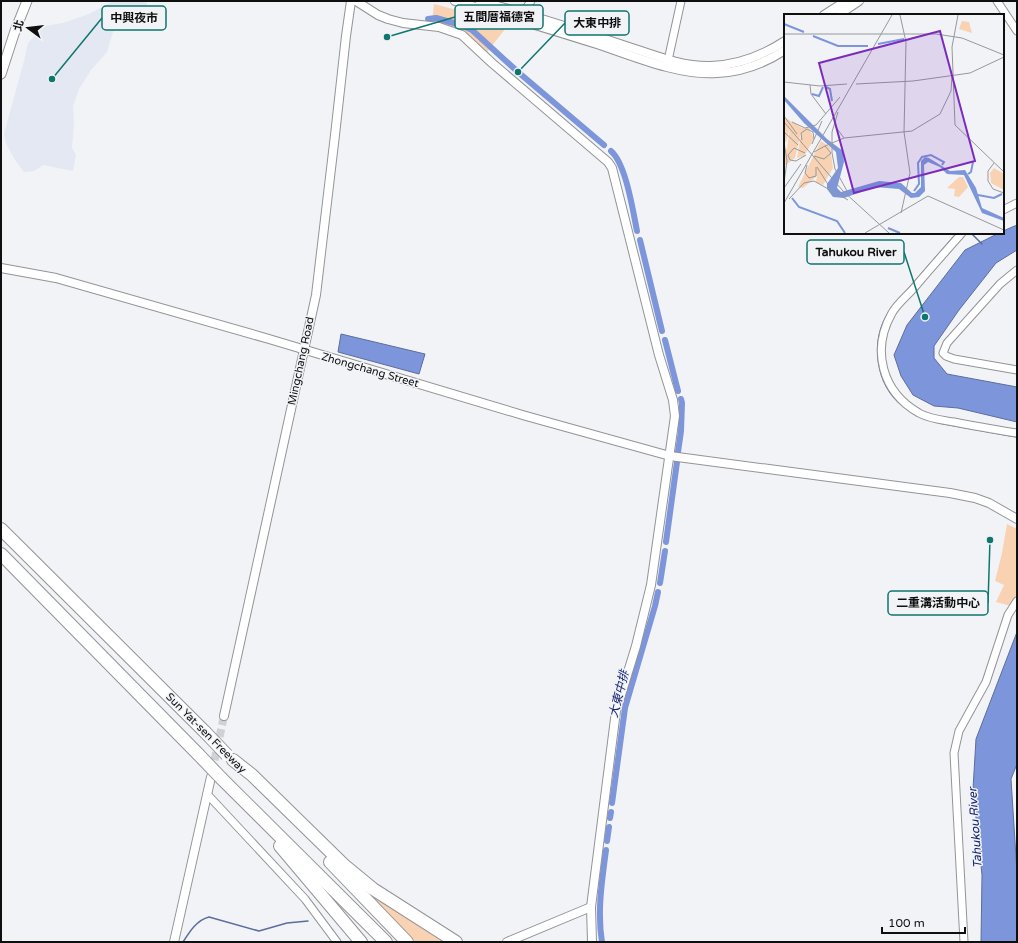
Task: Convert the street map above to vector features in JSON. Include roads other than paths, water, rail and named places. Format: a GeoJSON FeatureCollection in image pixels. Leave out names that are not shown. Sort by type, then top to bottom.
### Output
{"type":"FeatureCollection","features":[{"type":"Feature","properties":{"kind":"highway","name":"Sun Yat-sen Freeway"},"geometry":{"type":"LineString","coordinates":[[1,529],[230,757],[407,942]]}},
{"type":"Feature","properties":{"kind":"highway","name":"Sun Yat-sen Freeway"},"geometry":{"type":"LineString","coordinates":[[1,554],[198,754],[220,780],[386,942]]}},
{"type":"Feature","properties":{"kind":"highway"},"geometry":{"type":"LineString","coordinates":[[230,757],[252,775],[345,866],[447,942]]}},
{"type":"Feature","properties":{"kind":"highway"},"geometry":{"type":"LineString","coordinates":[[220,780],[361,942]]}},
{"type":"Feature","properties":{"kind":"highway"},"geometry":{"type":"LineString","coordinates":[[406,911],[456,942]]}},
{"type":"Feature","properties":{"kind":"main road"},"geometry":{"type":"LineString","coordinates":[[1,74],[15,31],[27,1]]}},
{"type":"Feature","properties":{"kind":"street","name":"Mingchang Road"},"geometry":{"type":"LineString","coordinates":[[224,716],[317,287],[351,1]]}},
{"type":"Feature","properties":{"kind":"street"},"geometry":{"type":"LineString","coordinates":[[356,1],[364,7],[388,19],[403,23],[439,27],[462,35],[492,63],[608,162],[612,168],[659,355],[673,400],[675,416],[651,585],[636,646],[616,711],[591,907],[592,942]]}},
{"type":"Feature","properties":{"kind":"street"},"geometry":{"type":"LineString","coordinates":[[455,1],[520,16]]}},
{"type":"Feature","properties":{"kind":"street"},"geometry":{"type":"LineString","coordinates":[[480,1],[520,16],[707,74],[743,69],[759,64],[784,51]]}},
{"type":"Feature","properties":{"kind":"street"},"geometry":{"type":"LineString","coordinates":[[520,16],[531,1]]}},
{"type":"Feature","properties":{"kind":"street"},"geometry":{"type":"LineString","coordinates":[[668,63],[681,1]]}},
{"type":"Feature","properties":{"kind":"street"},"geometry":{"type":"LineString","coordinates":[[826,14],[846,1]]}},
{"type":"Feature","properties":{"kind":"street"},"geometry":{"type":"LineString","coordinates":[[840,14],[859,1]]}},
{"type":"Feature","properties":{"kind":"street"},"geometry":{"type":"LineString","coordinates":[[997,1],[1017,31]]}},
{"type":"Feature","properties":{"kind":"street"},"geometry":{"type":"LineString","coordinates":[[668,63],[683,63],[703,66],[728,65],[768,52],[784,42]]}},
{"type":"Feature","properties":{"kind":"street"},"geometry":{"type":"LineString","coordinates":[[1004,210],[1017,203]]}},
{"type":"Feature","properties":{"kind":"street"},"geometry":{"type":"LineString","coordinates":[[961,234],[892,312],[884,331],[881,353],[886,378],[897,395],[906,404],[919,413],[939,419],[1017,433]]}},
{"type":"Feature","properties":{"kind":"street","name":"Zhongchang Street"},"geometry":{"type":"LineString","coordinates":[[1,268],[56,278],[262,337],[526,416],[670,456],[950,493],[975,498],[989,503],[1017,519]]}},
{"type":"Feature","properties":{"kind":"street"},"geometry":{"type":"LineString","coordinates":[[1017,270],[1000,284],[947,343],[943,353],[954,359],[1017,370]]}},
{"type":"Feature","properties":{"kind":"street"},"geometry":{"type":"LineString","coordinates":[[964,942],[954,754],[959,731],[986,682],[1008,615],[1017,601]]}},
{"type":"Feature","properties":{"kind":"street"},"geometry":{"type":"LineString","coordinates":[[174,942],[207,794],[220,780]]}},
{"type":"Feature","properties":{"kind":"street"},"geometry":{"type":"LineString","coordinates":[[207,794],[305,899],[337,942]]}},
{"type":"Feature","properties":{"kind":"street"},"geometry":{"type":"LineString","coordinates":[[507,942],[591,907]]}},
{"type":"Feature","properties":{"kind":"water"},"geometry":{"type":"Polygon","coordinates":[[[1017,225],[1017,250],[996,263],[959,310],[934,346],[934,358],[947,374],[1017,387],[1017,422],[958,408],[934,406],[913,395],[901,376],[894,355],[907,325],[965,250],[997,234],[1004,234],[1004,231],[1017,225]]]}},
{"type":"Feature","properties":{"kind":"water"},"geometry":{"type":"Polygon","coordinates":[[[341,334],[425,354],[419,374],[338,352],[341,334]]]}},
{"type":"Feature","properties":{"kind":"water"},"geometry":{"type":"Polygon","coordinates":[[[1017,632],[1017,764],[1011,779],[1017,873],[1017,942],[981,942],[982,875],[973,789],[976,739],[1017,632]]]}},
{"type":"Feature","properties":{"kind":"waterway","name":"大東中排"},"geometry":{"type":"LineString","coordinates":[[428,19],[436,18],[461,25],[472,30],[518,72],[604,145]]}},
{"type":"Feature","properties":{"kind":"waterway","name":"大東中排"},"geometry":{"type":"LineString","coordinates":[[611,151],[621,166],[625,177],[637,231]]}},
{"type":"Feature","properties":{"kind":"waterway"},"geometry":{"type":"LineString","coordinates":[[903,295],[956,234]]}},
{"type":"Feature","properties":{"kind":"waterway"},"geometry":{"type":"LineString","coordinates":[[972,234],[982,244]]}},
{"type":"Feature","properties":{"kind":"waterway","name":"大東中排"},"geometry":{"type":"LineString","coordinates":[[640,240],[662,331]]}},
{"type":"Feature","properties":{"kind":"waterway"},"geometry":{"type":"LineString","coordinates":[[889,312],[883,323],[879,336],[878,362],[886,386],[903,406]]}},
{"type":"Feature","properties":{"kind":"waterway","name":"大東中排"},"geometry":{"type":"LineString","coordinates":[[665,340],[678,391]]}},
{"type":"Feature","properties":{"kind":"waterway","name":"大東中排"},"geometry":{"type":"LineString","coordinates":[[678,452],[681,431],[681,399]]}},
{"type":"Feature","properties":{"kind":"waterway"},"geometry":{"type":"LineString","coordinates":[[939,423],[1017,437]]}},
{"type":"Feature","properties":{"kind":"waterway","name":"大東中排"},"geometry":{"type":"LineString","coordinates":[[666,542],[677,462]]}},
{"type":"Feature","properties":{"kind":"waterway","name":"大東中排"},"geometry":{"type":"LineString","coordinates":[[660,583],[665,551]]}},
{"type":"Feature","properties":{"kind":"waterway","name":"大東中排"},"geometry":{"type":"LineString","coordinates":[[612,803],[625,708],[658,592]]}},
{"type":"Feature","properties":{"kind":"waterway","name":"大東中排"},"geometry":{"type":"LineString","coordinates":[[610,818],[611,812]]}},
{"type":"Feature","properties":{"kind":"waterway","name":"大東中排"},"geometry":{"type":"LineString","coordinates":[[607,841],[609,827]]}},
{"type":"Feature","properties":{"kind":"waterway","name":"大東中排"},"geometry":{"type":"LineString","coordinates":[[602,942],[600,908],[606,850]]}},
{"type":"Feature","properties":{"kind":"waterway"},"geometry":{"type":"LineString","coordinates":[[183,942],[197,923],[209,917],[259,931],[287,923],[308,921]]}},
{"type":"Feature","properties":{"kind":"tunnel"},"geometry":{"type":"LineString","coordinates":[[212,772],[224,716]]}},
{"type":"Feature","properties":{"kind":"place","name":"五間厝福德宮"},"geometry":{"type":"Point","coordinates":[387,37]}},
{"type":"Feature","properties":{"kind":"place","name":"大東中排"},"geometry":{"type":"Point","coordinates":[518,72]}},
{"type":"Feature","properties":{"kind":"place","name":"中興夜市"},"geometry":{"type":"Point","coordinates":[52,79]}},
{"type":"Feature","properties":{"kind":"place","name":"Tahukou River"},"geometry":{"type":"Point","coordinates":[925,317]}},
{"type":"Feature","properties":{"kind":"place","name":"二重溝活動中心"},"geometry":{"type":"Point","coordinates":[990,540]}}]}
